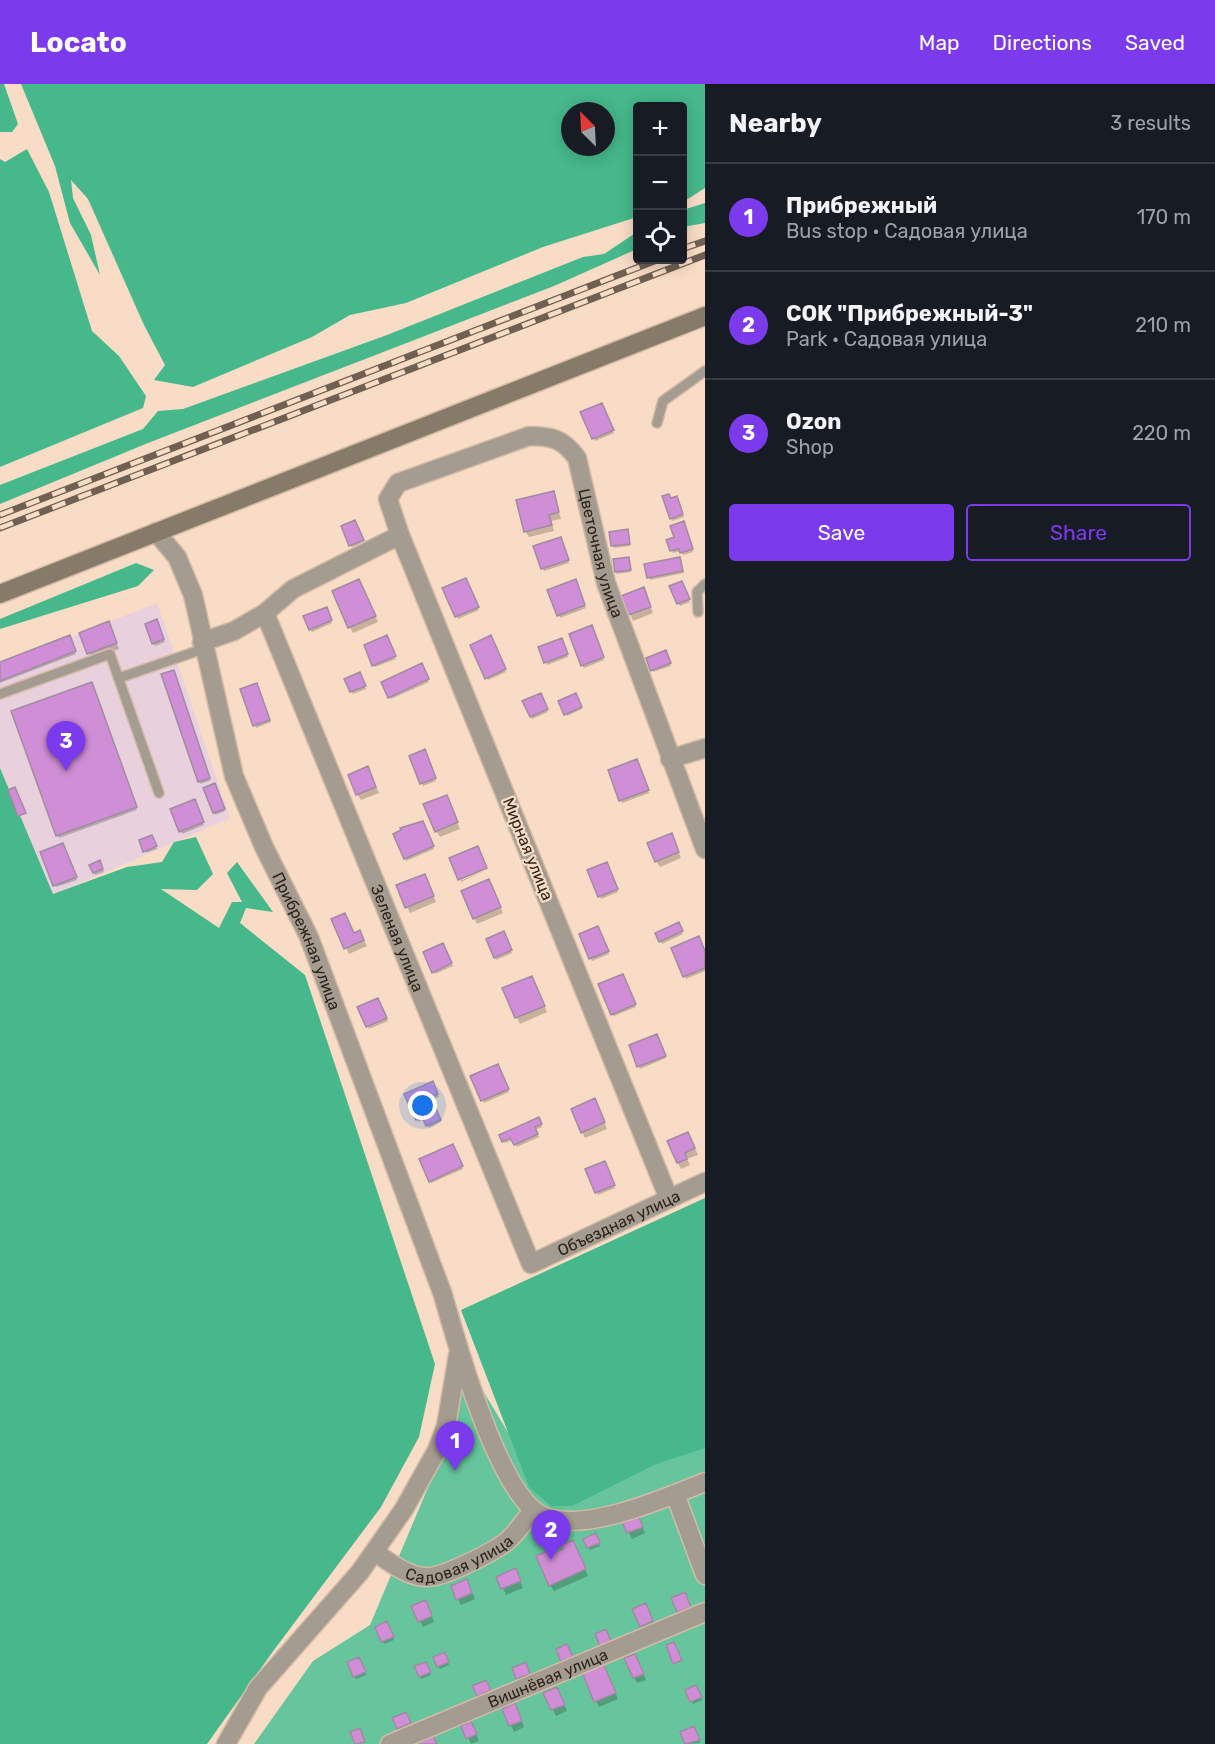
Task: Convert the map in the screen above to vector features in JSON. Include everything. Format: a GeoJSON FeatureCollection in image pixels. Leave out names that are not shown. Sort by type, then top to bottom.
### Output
{"type":"FeatureCollection","features":[{"type":"Feature","properties":{"kind":"street"},"geometry":{"type":"LineString","coordinates":[[0,594],[705,316]]}},
{"type":"Feature","properties":{"kind":"street","name":"Цветочная улица"},"geometry":{"type":"LineString","coordinates":[[388,499],[398,483],[529,436],[550,436],[567,444],[577,458],[606,583],[705,849]]}},
{"type":"Feature","properties":{"kind":"street","name":"Мирная улица"},"geometry":{"type":"LineString","coordinates":[[388,499],[400,535],[669,1199]]}},
{"type":"Feature","properties":{"kind":"street","name":"Прибрежная улица"},"geometry":{"type":"LineString","coordinates":[[156,532],[177,557],[187,579],[234,776],[264,847],[309,937],[443,1295],[459,1353],[490,1435],[515,1489],[533,1510]]}},
{"type":"Feature","properties":{"kind":"street"},"geometry":{"type":"LineString","coordinates":[[203,645],[265,613],[293,589],[400,535]]}},
{"type":"Feature","properties":{"kind":"street","name":"Зеленая улица"},"geometry":{"type":"LineString","coordinates":[[265,613],[531,1264]]}},
{"type":"Feature","properties":{"kind":"street"},"geometry":{"type":"LineString","coordinates":[[670,759],[705,748]]}},
{"type":"Feature","properties":{"kind":"street","name":"Объездная улица"},"geometry":{"type":"LineString","coordinates":[[531,1264],[705,1182]]}},
{"type":"Feature","properties":{"kind":"street"},"geometry":{"type":"LineString","coordinates":[[226,1744],[258,1688],[321,1620],[376,1553],[437,1450],[454,1393],[459,1353]]}},
{"type":"Feature","properties":{"kind":"street"},"geometry":{"type":"LineString","coordinates":[[533,1510],[543,1516],[559,1520],[586,1519],[675,1494],[705,1482]]}},
{"type":"Feature","properties":{"kind":"street"},"geometry":{"type":"LineString","coordinates":[[675,1494],[705,1575]]}},
{"type":"Feature","properties":{"kind":"street","name":"Садовая улица"},"geometry":{"type":"LineString","coordinates":[[376,1553],[406,1572],[427,1578],[444,1573],[496,1549],[507,1541],[533,1510]]}},
{"type":"Feature","properties":{"kind":"street","name":"Вишнёвая улица"},"geometry":{"type":"LineString","coordinates":[[390,1744],[705,1612]]}},
{"type":"Feature","properties":{"kind":"lane"},"geometry":{"type":"LineString","coordinates":[[657,423],[663,401],[705,371]]}},
{"type":"Feature","properties":{"kind":"lane"},"geometry":{"type":"LineString","coordinates":[[698,612],[697,592],[705,584]]}},
{"type":"Feature","properties":{"kind":"lane"},"geometry":{"type":"LineString","coordinates":[[119,678],[203,645]]}},
{"type":"Feature","properties":{"kind":"lane"},"geometry":{"type":"LineString","coordinates":[[0,694],[110,654],[159,793]]}},
{"type":"Feature","properties":{"kind":"shaded area"},"geometry":{"type":"Polygon","coordinates":[[[157,603],[230,818],[53,895],[0,767],[0,665],[157,603]]]}},
{"type":"Feature","properties":{"kind":"green space"},"geometry":{"type":"Polygon","coordinates":[[[0,84],[4,84],[18,124],[12,132],[0,132],[0,84]]]}},
{"type":"Feature","properties":{"kind":"green space"},"geometry":{"type":"Polygon","coordinates":[[[21,84],[705,84],[705,188],[687,199],[687,102],[633,102],[633,218],[543,247],[406,303],[350,315],[312,337],[193,387],[154,380],[165,365],[144,325],[88,199],[71,180],[73,198],[91,235],[100,275],[70,223],[55,166],[21,84]]]}},
{"type":"Feature","properties":{"kind":"green space"},"geometry":{"type":"Polygon","coordinates":[[[27,149],[49,192],[92,331],[119,356],[146,396],[143,408],[0,467],[0,159],[5,162],[27,149]]]}},
{"type":"Feature","properties":{"kind":"green space"},"geometry":{"type":"Polygon","coordinates":[[[705,203],[705,223],[687,226],[687,209],[705,203]]]}},
{"type":"Feature","properties":{"kind":"green space"},"geometry":{"type":"Polygon","coordinates":[[[633,235],[633,251],[554,286],[148,443],[0,504],[0,485],[143,429],[158,411],[183,409],[387,335],[583,257],[604,254],[633,235]]]}},
{"type":"Feature","properties":{"kind":"green space"},"geometry":{"type":"Polygon","coordinates":[[[136,563],[154,570],[138,586],[0,629],[0,619],[136,563]]]}},
{"type":"Feature","properties":{"kind":"green space"},"geometry":{"type":"Polygon","coordinates":[[[0,768],[53,894],[127,867],[162,862],[174,842],[196,837],[213,874],[197,890],[161,889],[219,928],[232,902],[242,902],[227,873],[237,862],[273,912],[246,908],[240,923],[305,975],[435,1364],[419,1437],[381,1507],[207,1744],[0,1744],[0,768]]]}},
{"type":"Feature","properties":{"kind":"green space"},"geometry":{"type":"Polygon","coordinates":[[[705,1198],[705,1448],[656,1464],[572,1506],[551,1506],[529,1487],[461,1310],[705,1198]]]}},
{"type":"Feature","properties":{"kind":"green space"},"geometry":{"type":"Polygon","coordinates":[[[464,1359],[546,1496],[705,1433],[705,1744],[254,1744],[313,1661],[370,1625],[448,1440],[464,1359]]]}},
{"type":"Feature","properties":{"kind":"building"},"geometry":{"type":"Polygon","coordinates":[[[602,403],[614,430],[592,439],[580,412],[602,403]]]}},
{"type":"Feature","properties":{"kind":"building"},"geometry":{"type":"Polygon","coordinates":[[[554,491],[559,512],[549,515],[552,525],[524,532],[516,500],[554,491]]]}},
{"type":"Feature","properties":{"kind":"building"},"geometry":{"type":"Polygon","coordinates":[[[669,494],[671,498],[677,496],[683,514],[670,519],[662,496],[669,494]]]}},
{"type":"Feature","properties":{"kind":"building"},"geometry":{"type":"Polygon","coordinates":[[[355,520],[364,540],[349,546],[341,526],[355,520]]]}},
{"type":"Feature","properties":{"kind":"building"},"geometry":{"type":"Polygon","coordinates":[[[684,521],[693,549],[680,553],[679,549],[670,551],[666,540],[674,537],[670,526],[684,521]]]}},
{"type":"Feature","properties":{"kind":"building"},"geometry":{"type":"Polygon","coordinates":[[[628,529],[630,544],[611,546],[609,532],[628,529]]]}},
{"type":"Feature","properties":{"kind":"building"},"geometry":{"type":"Polygon","coordinates":[[[561,537],[569,560],[541,569],[533,546],[561,537]]]}},
{"type":"Feature","properties":{"kind":"building"},"geometry":{"type":"Polygon","coordinates":[[[629,557],[631,570],[615,572],[613,559],[629,557]]]}},
{"type":"Feature","properties":{"kind":"building"},"geometry":{"type":"Polygon","coordinates":[[[680,557],[683,571],[647,578],[644,564],[680,557]]]}},
{"type":"Feature","properties":{"kind":"building"},"geometry":{"type":"Polygon","coordinates":[[[466,578],[479,607],[455,617],[442,588],[466,578]]]}},
{"type":"Feature","properties":{"kind":"building"},"geometry":{"type":"Polygon","coordinates":[[[359,579],[376,616],[348,628],[332,591],[359,579]]]}},
{"type":"Feature","properties":{"kind":"building"},"geometry":{"type":"Polygon","coordinates":[[[576,579],[585,605],[557,616],[547,590],[576,579]]]}},
{"type":"Feature","properties":{"kind":"building"},"geometry":{"type":"Polygon","coordinates":[[[682,581],[690,599],[677,604],[669,586],[682,581]]]}},
{"type":"Feature","properties":{"kind":"building"},"geometry":{"type":"Polygon","coordinates":[[[644,587],[651,607],[628,615],[621,596],[644,587]]]}},
{"type":"Feature","properties":{"kind":"building"},"geometry":{"type":"Polygon","coordinates":[[[327,607],[332,620],[309,630],[303,616],[327,607]]]}},
{"type":"Feature","properties":{"kind":"building"},"geometry":{"type":"Polygon","coordinates":[[[157,619],[164,639],[152,644],[145,624],[157,619]]]}},
{"type":"Feature","properties":{"kind":"building"},"geometry":{"type":"Polygon","coordinates":[[[109,621],[117,643],[87,654],[79,633],[109,621]]]}},
{"type":"Feature","properties":{"kind":"building"},"geometry":{"type":"Polygon","coordinates":[[[592,625],[604,657],[581,666],[569,634],[592,625]]]}},
{"type":"Feature","properties":{"kind":"building"},"geometry":{"type":"Polygon","coordinates":[[[70,635],[76,651],[0,681],[0,662],[70,635]]]}},
{"type":"Feature","properties":{"kind":"building"},"geometry":{"type":"Polygon","coordinates":[[[387,635],[396,656],[372,666],[364,645],[387,635]]]}},
{"type":"Feature","properties":{"kind":"building"},"geometry":{"type":"Polygon","coordinates":[[[491,635],[506,669],[485,679],[470,645],[491,635]]]}},
{"type":"Feature","properties":{"kind":"building"},"geometry":{"type":"Polygon","coordinates":[[[562,638],[568,654],[544,663],[538,647],[562,638]]]}},
{"type":"Feature","properties":{"kind":"building"},"geometry":{"type":"Polygon","coordinates":[[[666,650],[671,663],[650,671],[646,658],[666,650]]]}},
{"type":"Feature","properties":{"kind":"building"},"geometry":{"type":"Polygon","coordinates":[[[422,663],[429,679],[388,698],[381,682],[422,663]]]}},
{"type":"Feature","properties":{"kind":"building"},"geometry":{"type":"Polygon","coordinates":[[[174,670],[210,778],[198,782],[161,674],[174,670]]]}},
{"type":"Feature","properties":{"kind":"building"},"geometry":{"type":"Polygon","coordinates":[[[360,672],[366,686],[350,692],[344,679],[360,672]]]}},
{"type":"Feature","properties":{"kind":"building"},"geometry":{"type":"Polygon","coordinates":[[[92,682],[137,807],[56,836],[11,711],[92,682]]]}},
{"type":"Feature","properties":{"kind":"building"},"geometry":{"type":"Polygon","coordinates":[[[257,683],[270,720],[253,726],[240,689],[257,683]]]}},
{"type":"Feature","properties":{"kind":"building"},"geometry":{"type":"Polygon","coordinates":[[[541,693],[548,709],[530,717],[522,701],[541,693]]]}},
{"type":"Feature","properties":{"kind":"building"},"geometry":{"type":"Polygon","coordinates":[[[576,693],[582,707],[564,715],[558,701],[576,693]]]}},
{"type":"Feature","properties":{"kind":"building"},"geometry":{"type":"Polygon","coordinates":[[[425,749],[436,778],[420,784],[409,756],[425,749]]]}},
{"type":"Feature","properties":{"kind":"building"},"geometry":{"type":"Polygon","coordinates":[[[637,759],[649,790],[619,801],[608,770],[637,759]]]}},
{"type":"Feature","properties":{"kind":"building"},"geometry":{"type":"Polygon","coordinates":[[[368,766],[376,787],[356,795],[348,775],[368,766]]]}},
{"type":"Feature","properties":{"kind":"building"},"geometry":{"type":"Polygon","coordinates":[[[215,783],[225,809],[213,813],[203,788],[215,783]]]}},
{"type":"Feature","properties":{"kind":"building"},"geometry":{"type":"Polygon","coordinates":[[[15,787],[26,813],[18,816],[8,790],[15,787]]]}},
{"type":"Feature","properties":{"kind":"building"},"geometry":{"type":"Polygon","coordinates":[[[447,795],[458,822],[435,832],[423,804],[447,795]]]}},
{"type":"Feature","properties":{"kind":"building"},"geometry":{"type":"Polygon","coordinates":[[[195,799],[204,822],[179,832],[170,809],[195,799]]]}},
{"type":"Feature","properties":{"kind":"building"},"geometry":{"type":"Polygon","coordinates":[[[423,821],[434,846],[404,859],[393,834],[401,830],[400,828],[423,821]]]}},
{"type":"Feature","properties":{"kind":"building"},"geometry":{"type":"Polygon","coordinates":[[[672,833],[679,852],[655,862],[647,843],[672,833]]]}},
{"type":"Feature","properties":{"kind":"building"},"geometry":{"type":"Polygon","coordinates":[[[152,835],[157,846],[143,852],[139,840],[152,835]]]}},
{"type":"Feature","properties":{"kind":"building"},"geometry":{"type":"Polygon","coordinates":[[[63,843],[77,877],[53,886],[40,852],[63,843]]]}},
{"type":"Feature","properties":{"kind":"building"},"geometry":{"type":"Polygon","coordinates":[[[478,846],[487,868],[458,880],[449,858],[478,846]]]}},
{"type":"Feature","properties":{"kind":"building"},"geometry":{"type":"Polygon","coordinates":[[[100,860],[103,869],[93,873],[89,865],[100,860]]]}},
{"type":"Feature","properties":{"kind":"building"},"geometry":{"type":"Polygon","coordinates":[[[607,862],[618,889],[598,897],[587,870],[607,862]]]}},
{"type":"Feature","properties":{"kind":"building"},"geometry":{"type":"Polygon","coordinates":[[[425,874],[434,896],[405,908],[396,885],[425,874]]]}},
{"type":"Feature","properties":{"kind":"building"},"geometry":{"type":"Polygon","coordinates":[[[489,879],[501,907],[473,919],[461,891],[489,879]]]}},
{"type":"Feature","properties":{"kind":"building"},"geometry":{"type":"Polygon","coordinates":[[[345,913],[354,933],[360,930],[364,940],[344,949],[331,919],[345,913]]]}},
{"type":"Feature","properties":{"kind":"building"},"geometry":{"type":"Polygon","coordinates":[[[679,922],[683,931],[659,942],[655,933],[679,922]]]}},
{"type":"Feature","properties":{"kind":"building"},"geometry":{"type":"Polygon","coordinates":[[[598,926],[609,951],[589,959],[579,934],[598,926]]]}},
{"type":"Feature","properties":{"kind":"building"},"geometry":{"type":"Polygon","coordinates":[[[504,931],[512,950],[494,958],[486,939],[504,931]]]}},
{"type":"Feature","properties":{"kind":"building"},"geometry":{"type":"Polygon","coordinates":[[[699,936],[705,951],[705,968],[683,977],[671,948],[699,936]]]}},
{"type":"Feature","properties":{"kind":"building"},"geometry":{"type":"Polygon","coordinates":[[[443,943],[452,963],[432,973],[423,952],[443,943]]]}},
{"type":"Feature","properties":{"kind":"building"},"geometry":{"type":"Polygon","coordinates":[[[623,974],[636,1004],[611,1015],[598,984],[623,974]]]}},
{"type":"Feature","properties":{"kind":"building"},"geometry":{"type":"Polygon","coordinates":[[[532,976],[545,1006],[515,1018],[502,988],[532,976]]]}},
{"type":"Feature","properties":{"kind":"building"},"geometry":{"type":"Polygon","coordinates":[[[378,998],[387,1018],[366,1027],[357,1007],[378,998]]]}},
{"type":"Feature","properties":{"kind":"building"},"geometry":{"type":"Polygon","coordinates":[[[657,1034],[666,1056],[637,1067],[629,1045],[657,1034]]]}},
{"type":"Feature","properties":{"kind":"building"},"geometry":{"type":"Polygon","coordinates":[[[498,1064],[509,1089],[481,1101],[470,1076],[498,1064]]]}},
{"type":"Feature","properties":{"kind":"building"},"geometry":{"type":"Polygon","coordinates":[[[433,1081],[438,1094],[431,1097],[441,1120],[426,1126],[422,1117],[416,1120],[404,1094],[433,1081]]]}},
{"type":"Feature","properties":{"kind":"building"},"geometry":{"type":"Polygon","coordinates":[[[595,1098],[605,1122],[581,1133],[571,1109],[595,1098]]]}},
{"type":"Feature","properties":{"kind":"building"},"geometry":{"type":"Polygon","coordinates":[[[539,1117],[542,1124],[535,1127],[538,1134],[514,1145],[510,1138],[502,1142],[499,1135],[539,1117]]]}},
{"type":"Feature","properties":{"kind":"building"},"geometry":{"type":"Polygon","coordinates":[[[688,1132],[695,1148],[685,1153],[687,1159],[677,1163],[667,1141],[688,1132]]]}},
{"type":"Feature","properties":{"kind":"building"},"geometry":{"type":"Polygon","coordinates":[[[453,1144],[463,1166],[429,1182],[419,1159],[453,1144]]]}},
{"type":"Feature","properties":{"kind":"building"},"geometry":{"type":"Polygon","coordinates":[[[605,1161],[615,1185],[595,1193],[585,1169],[605,1161]]]}},
{"type":"Feature","properties":{"kind":"building"},"geometry":{"type":"Polygon","coordinates":[[[637,1513],[643,1527],[627,1533],[621,1520],[637,1513]]]}},
{"type":"Feature","properties":{"kind":"building"},"geometry":{"type":"Polygon","coordinates":[[[596,1533],[600,1543],[587,1548],[583,1539],[596,1533]]]}},
{"type":"Feature","properties":{"kind":"building"},"geometry":{"type":"Polygon","coordinates":[[[573,1540],[586,1569],[549,1586],[536,1556],[548,1551],[550,1555],[563,1549],[561,1545],[573,1540]]]}},
{"type":"Feature","properties":{"kind":"building"},"geometry":{"type":"Polygon","coordinates":[[[516,1568],[521,1581],[501,1589],[496,1577],[516,1568]]]}},
{"type":"Feature","properties":{"kind":"building"},"geometry":{"type":"Polygon","coordinates":[[[467,1579],[472,1593],[456,1600],[451,1586],[467,1579]]]}},
{"type":"Feature","properties":{"kind":"building"},"geometry":{"type":"Polygon","coordinates":[[[685,1592],[691,1607],[677,1612],[671,1598],[685,1592]]]}},
{"type":"Feature","properties":{"kind":"building"},"geometry":{"type":"Polygon","coordinates":[[[426,1600],[432,1616],[418,1622],[411,1606],[426,1600]]]}},
{"type":"Feature","properties":{"kind":"building"},"geometry":{"type":"Polygon","coordinates":[[[646,1603],[653,1621],[640,1627],[632,1609],[646,1603]]]}},
{"type":"Feature","properties":{"kind":"building"},"geometry":{"type":"Polygon","coordinates":[[[387,1621],[394,1637],[381,1642],[375,1627],[387,1621]]]}},
{"type":"Feature","properties":{"kind":"building"},"geometry":{"type":"Polygon","coordinates":[[[606,1629],[611,1641],[600,1646],[595,1634],[606,1629]]]}},
{"type":"Feature","properties":{"kind":"building"},"geometry":{"type":"Polygon","coordinates":[[[674,1642],[682,1660],[673,1664],[666,1645],[674,1642]]]}},
{"type":"Feature","properties":{"kind":"building"},"geometry":{"type":"Polygon","coordinates":[[[567,1644],[573,1657],[561,1662],[556,1649],[567,1644]]]}},
{"type":"Feature","properties":{"kind":"building"},"geometry":{"type":"Polygon","coordinates":[[[445,1652],[449,1662],[437,1667],[433,1657],[445,1652]]]}},
{"type":"Feature","properties":{"kind":"building"},"geometry":{"type":"Polygon","coordinates":[[[635,1654],[644,1674],[633,1678],[624,1658],[635,1654]]]}},
{"type":"Feature","properties":{"kind":"building"},"geometry":{"type":"Polygon","coordinates":[[[359,1657],[366,1672],[353,1677],[347,1662],[359,1657]]]}},
{"type":"Feature","properties":{"kind":"building"},"geometry":{"type":"Polygon","coordinates":[[[426,1662],[431,1672],[419,1677],[414,1666],[426,1662]]]}},
{"type":"Feature","properties":{"kind":"building"},"geometry":{"type":"Polygon","coordinates":[[[526,1662],[530,1674],[516,1679],[512,1668],[526,1662]]]}},
{"type":"Feature","properties":{"kind":"building"},"geometry":{"type":"Polygon","coordinates":[[[603,1663],[616,1693],[594,1702],[582,1672],[603,1663]]]}},
{"type":"Feature","properties":{"kind":"building"},"geometry":{"type":"Polygon","coordinates":[[[486,1680],[491,1690],[477,1696],[472,1686],[486,1680]]]}},
{"type":"Feature","properties":{"kind":"building"},"geometry":{"type":"Polygon","coordinates":[[[696,1685],[702,1697],[690,1702],[685,1690],[696,1685]]]}},
{"type":"Feature","properties":{"kind":"building"},"geometry":{"type":"Polygon","coordinates":[[[557,1687],[565,1705],[551,1710],[543,1693],[557,1687]]]}},
{"type":"Feature","properties":{"kind":"building"},"geometry":{"type":"Polygon","coordinates":[[[515,1703],[522,1721],[509,1726],[502,1709],[515,1703]]]}},
{"type":"Feature","properties":{"kind":"building"},"geometry":{"type":"Polygon","coordinates":[[[406,1712],[411,1723],[397,1729],[392,1718],[406,1712]]]}},
{"type":"Feature","properties":{"kind":"building"},"geometry":{"type":"Polygon","coordinates":[[[471,1721],[477,1734],[466,1739],[461,1726],[471,1721]]]}},
{"type":"Feature","properties":{"kind":"building"},"geometry":{"type":"Polygon","coordinates":[[[694,1726],[700,1740],[685,1744],[680,1732],[694,1726]]]}},
{"type":"Feature","properties":{"kind":"building"},"geometry":{"type":"Polygon","coordinates":[[[360,1728],[365,1742],[355,1744],[350,1732],[360,1728]]]}},
{"type":"Feature","properties":{"kind":"building"},"geometry":{"type":"Polygon","coordinates":[[[433,1736],[437,1744],[421,1744],[420,1741],[433,1736]]]}},
{"type":"Feature","properties":{"kind":"railway"},"geometry":{"type":"LineString","coordinates":[[687,247],[705,241]]}},
{"type":"Feature","properties":{"kind":"railway"},"geometry":{"type":"LineString","coordinates":[[0,528],[705,255]]}},
{"type":"Feature","properties":{"kind":"railway"},"geometry":{"type":"LineString","coordinates":[[0,515],[647,264]]}},
{"type":"Feature","properties":{"kind":"place","name":"Ozon"},"geometry":{"type":"Point","coordinates":[66,771]}},
{"type":"Feature","properties":{"kind":"place","name":"Прибрежный"},"geometry":{"type":"Point","coordinates":[455,1471]}},
{"type":"Feature","properties":{"kind":"place","name":"СОК \"Прибрежный-3\""},"geometry":{"type":"Point","coordinates":[551,1560]}}]}
